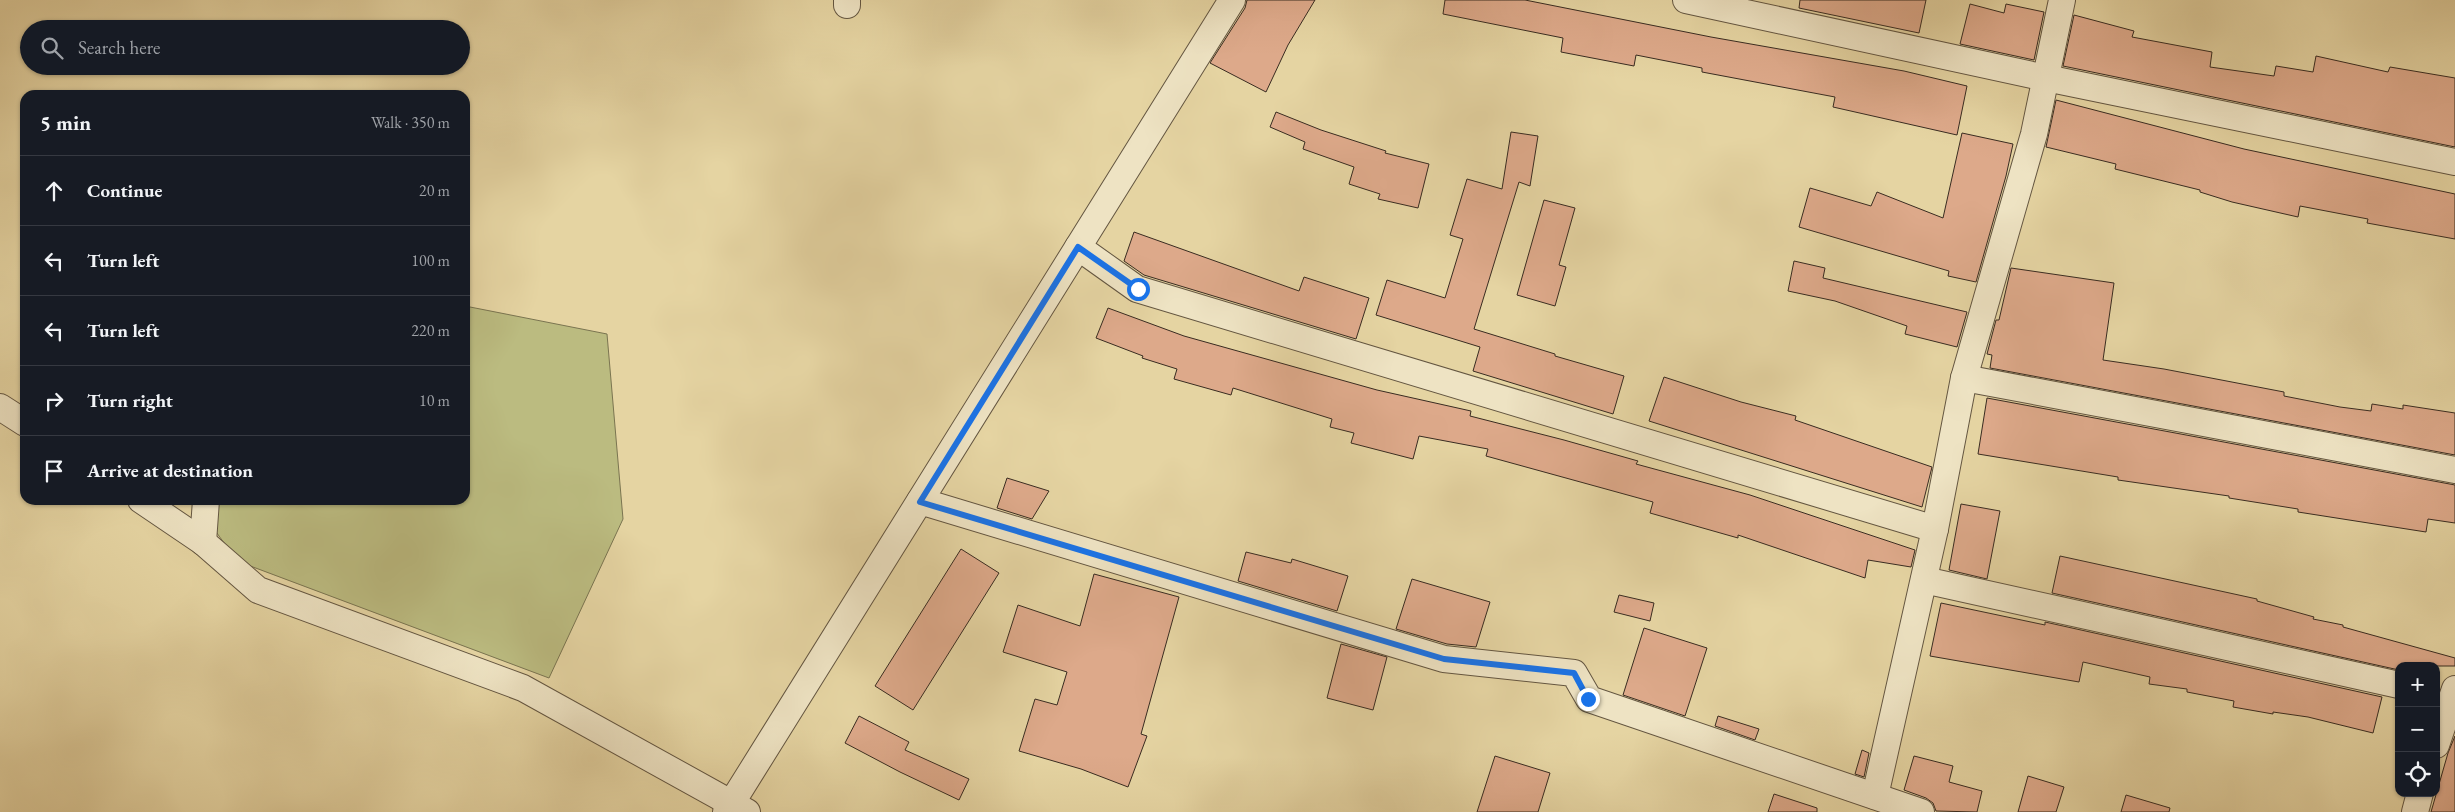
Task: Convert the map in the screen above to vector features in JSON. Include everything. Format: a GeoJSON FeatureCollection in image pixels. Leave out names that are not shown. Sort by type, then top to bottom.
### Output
{"type":"FeatureCollection","features":[{"type":"Feature","properties":{"kind":"street"},"geometry":{"type":"LineString","coordinates":[[148,505],[203,542],[258,590],[523,688],[735,809],[920,502],[1232,0]]}},
{"type":"Feature","properties":{"kind":"street"},"geometry":{"type":"LineString","coordinates":[[1686,0],[2046,78],[2455,162]]}},
{"type":"Feature","properties":{"kind":"street"},"geometry":{"type":"LineString","coordinates":[[1875,796],[1935,529],[1964,378],[2034,134],[2062,0]]}},
{"type":"Feature","properties":{"kind":"street"},"geometry":{"type":"LineString","coordinates":[[1078,247],[1138,289],[1935,529]]}},
{"type":"Feature","properties":{"kind":"street"},"geometry":{"type":"LineString","coordinates":[[1964,378],[2455,470]]}},
{"type":"Feature","properties":{"kind":"street"},"geometry":{"type":"LineString","coordinates":[[0,406],[20,420]]}},
{"type":"Feature","properties":{"kind":"street"},"geometry":{"type":"LineString","coordinates":[[920,502],[1444,659],[1574,673],[1588,699],[1921,812]]}},
{"type":"Feature","properties":{"kind":"street"},"geometry":{"type":"LineString","coordinates":[[203,542],[206,505]]}},
{"type":"Feature","properties":{"kind":"street"},"geometry":{"type":"LineString","coordinates":[[1924,580],[2395,684]]}},
{"type":"Feature","properties":{"kind":"street"},"geometry":{"type":"LineString","coordinates":[[2440,728],[2448,693]]}},
{"type":"Feature","properties":{"kind":"green space"},"geometry":{"type":"Polygon","coordinates":[[[470,307],[607,334],[623,519],[549,678],[237,561],[214,529],[218,505],[470,505],[470,307]]]}},
{"type":"Feature","properties":{"kind":"building"},"geometry":{"type":"Polygon","coordinates":[[[1247,0],[1315,0],[1288,45],[1266,92],[1210,63],[1245,8],[1247,0]]]}},
{"type":"Feature","properties":{"kind":"building"},"geometry":{"type":"Polygon","coordinates":[[[1445,0],[1525,0],[1711,37],[1904,71],[1967,86],[1957,135],[1833,107],[1835,97],[1702,72],[1702,68],[1636,55],[1634,66],[1561,52],[1563,38],[1443,14],[1445,0]]]}},
{"type":"Feature","properties":{"kind":"building"},"geometry":{"type":"Polygon","coordinates":[[[1800,0],[1926,0],[1919,33],[1799,8],[1800,0]]]}},
{"type":"Feature","properties":{"kind":"building"},"geometry":{"type":"Polygon","coordinates":[[[1970,4],[2004,13],[2006,4],[2044,12],[2034,60],[1960,44],[1970,4]]]}},
{"type":"Feature","properties":{"kind":"building"},"geometry":{"type":"Polygon","coordinates":[[[2074,15],[2134,31],[2132,37],[2212,52],[2210,67],[2274,76],[2276,66],[2313,72],[2316,56],[2388,72],[2390,67],[2455,78],[2455,147],[2063,66],[2074,15]]]}},
{"type":"Feature","properties":{"kind":"building"},"geometry":{"type":"Polygon","coordinates":[[[2056,100],[2244,149],[2455,194],[2455,239],[2367,223],[2368,219],[2300,206],[2298,217],[2232,202],[2200,192],[2200,190],[2115,169],[2116,164],[2046,147],[2056,100]]]}},
{"type":"Feature","properties":{"kind":"building"},"geometry":{"type":"Polygon","coordinates":[[[1276,112],[1321,130],[1386,151],[1385,153],[1429,164],[1418,208],[1378,199],[1380,194],[1349,184],[1354,167],[1303,149],[1305,142],[1270,127],[1276,112]]]}},
{"type":"Feature","properties":{"kind":"building"},"geometry":{"type":"Polygon","coordinates":[[[1511,132],[1538,136],[1530,186],[1519,182],[1474,329],[1555,354],[1555,356],[1624,376],[1613,414],[1473,371],[1480,347],[1376,315],[1387,280],[1445,298],[1463,239],[1450,235],[1467,179],[1502,189],[1511,132]]]}},
{"type":"Feature","properties":{"kind":"building"},"geometry":{"type":"Polygon","coordinates":[[[1962,133],[2013,144],[2006,176],[1976,282],[1948,276],[1949,271],[1799,227],[1810,188],[1871,206],[1877,192],[1943,218],[1962,133]]]}},
{"type":"Feature","properties":{"kind":"building"},"geometry":{"type":"Polygon","coordinates":[[[1544,200],[1575,208],[1559,265],[1566,267],[1555,306],[1517,295],[1544,200]]]}},
{"type":"Feature","properties":{"kind":"building"},"geometry":{"type":"Polygon","coordinates":[[[1134,232],[1299,291],[1304,277],[1369,298],[1356,339],[1144,275],[1124,261],[1134,232]]]}},
{"type":"Feature","properties":{"kind":"building"},"geometry":{"type":"Polygon","coordinates":[[[1794,261],[1825,268],[1823,278],[1967,312],[1957,347],[1905,334],[1907,326],[1835,301],[1788,291],[1794,261]]]}},
{"type":"Feature","properties":{"kind":"building"},"geometry":{"type":"Polygon","coordinates":[[[2011,268],[2114,283],[2103,360],[2164,369],[2284,392],[2284,396],[2340,407],[2371,411],[2372,404],[2403,409],[2403,405],[2455,413],[2455,455],[1990,368],[1992,355],[1987,354],[1996,320],[1999,320],[2011,268]]]}},
{"type":"Feature","properties":{"kind":"building"},"geometry":{"type":"Polygon","coordinates":[[[1108,308],[1184,336],[1377,390],[1471,411],[1470,416],[1564,440],[1638,461],[1636,464],[1750,495],[1915,550],[1911,567],[1868,560],[1865,578],[1738,535],[1738,538],[1650,513],[1653,502],[1486,456],[1488,449],[1419,436],[1413,459],[1351,443],[1354,433],[1330,427],[1332,419],[1233,388],[1231,395],[1174,379],[1177,369],[1142,358],[1143,356],[1096,338],[1108,308]]]}},
{"type":"Feature","properties":{"kind":"building"},"geometry":{"type":"Polygon","coordinates":[[[1664,377],[1741,402],[1796,416],[1795,420],[1932,467],[1922,507],[1649,421],[1664,377]]]}},
{"type":"Feature","properties":{"kind":"building"},"geometry":{"type":"Polygon","coordinates":[[[1987,398],[2455,485],[2455,523],[2428,519],[2426,532],[2298,512],[2298,509],[2229,498],[2229,496],[2118,480],[2118,477],[1978,454],[1987,398]]]}},
{"type":"Feature","properties":{"kind":"building"},"geometry":{"type":"Polygon","coordinates":[[[1007,478],[1049,491],[1032,519],[997,508],[1007,478]]]}},
{"type":"Feature","properties":{"kind":"building"},"geometry":{"type":"Polygon","coordinates":[[[1961,504],[2000,511],[1987,579],[1949,570],[1961,504]]]}},
{"type":"Feature","properties":{"kind":"building"},"geometry":{"type":"Polygon","coordinates":[[[961,549],[999,573],[913,710],[875,686],[961,549]]]}},
{"type":"Feature","properties":{"kind":"building"},"geometry":{"type":"Polygon","coordinates":[[[1246,552],[1291,563],[1292,559],[1348,576],[1337,611],[1238,581],[1246,552]]]}},
{"type":"Feature","properties":{"kind":"building"},"geometry":{"type":"Polygon","coordinates":[[[2060,556],[2257,599],[2257,601],[2314,617],[2313,619],[2343,625],[2343,627],[2455,658],[2455,666],[2440,666],[2440,662],[2395,662],[2395,669],[2052,593],[2060,556]]]}},
{"type":"Feature","properties":{"kind":"building"},"geometry":{"type":"Polygon","coordinates":[[[1094,574],[1179,597],[1141,734],[1147,736],[1128,787],[1081,769],[1019,751],[1035,699],[1057,705],[1067,672],[1003,652],[1018,605],[1080,626],[1094,574]]]}},
{"type":"Feature","properties":{"kind":"building"},"geometry":{"type":"Polygon","coordinates":[[[1412,579],[1490,602],[1476,647],[1447,644],[1396,629],[1412,579]]]}},
{"type":"Feature","properties":{"kind":"building"},"geometry":{"type":"Polygon","coordinates":[[[1619,595],[1654,603],[1650,621],[1614,612],[1619,595]]]}},
{"type":"Feature","properties":{"kind":"building"},"geometry":{"type":"Polygon","coordinates":[[[1941,603],[2045,625],[2045,622],[2382,697],[2373,733],[2308,717],[2273,712],[2273,714],[2233,707],[2234,701],[2187,692],[2187,689],[2149,684],[2150,677],[2083,662],[2079,682],[1930,656],[1941,603]]]}},
{"type":"Feature","properties":{"kind":"building"},"geometry":{"type":"Polygon","coordinates":[[[1644,628],[1707,648],[1685,716],[1623,695],[1644,628]]]}},
{"type":"Feature","properties":{"kind":"building"},"geometry":{"type":"Polygon","coordinates":[[[1341,644],[1387,657],[1373,710],[1327,698],[1341,644]]]}},
{"type":"Feature","properties":{"kind":"building"},"geometry":{"type":"Polygon","coordinates":[[[859,716],[909,742],[905,750],[969,779],[959,800],[845,743],[859,716]]]}},
{"type":"Feature","properties":{"kind":"building"},"geometry":{"type":"Polygon","coordinates":[[[1718,716],[1759,729],[1755,740],[1715,726],[1718,716]]]}},
{"type":"Feature","properties":{"kind":"building"},"geometry":{"type":"Polygon","coordinates":[[[2455,736],[2455,812],[2431,812],[2435,797],[2440,797],[2440,781],[2455,736]]]}},
{"type":"Feature","properties":{"kind":"building"},"geometry":{"type":"Polygon","coordinates":[[[1862,750],[1869,753],[1864,777],[1855,774],[1862,750]]]}},
{"type":"Feature","properties":{"kind":"building"},"geometry":{"type":"Polygon","coordinates":[[[1495,756],[1550,773],[1538,812],[1477,812],[1495,756]]]}},
{"type":"Feature","properties":{"kind":"building"},"geometry":{"type":"Polygon","coordinates":[[[1914,756],[1953,766],[1949,782],[1982,791],[1977,812],[1936,811],[1933,803],[1926,798],[1904,790],[1914,756]]]}},
{"type":"Feature","properties":{"kind":"building"},"geometry":{"type":"Polygon","coordinates":[[[2028,776],[2064,787],[2056,812],[2018,812],[2028,776]]]}},
{"type":"Feature","properties":{"kind":"building"},"geometry":{"type":"Polygon","coordinates":[[[1774,794],[1817,808],[1817,812],[1768,812],[1774,794]]]}},
{"type":"Feature","properties":{"kind":"building"},"geometry":{"type":"Polygon","coordinates":[[[2126,795],[2170,808],[2169,812],[2121,812],[2126,795]]]}},
{"type":"Feature","properties":{"kind":"route"},"geometry":{"type":"LineString","coordinates":[[1138,289],[1078,247],[920,502],[1444,659],[1574,673],[1588,699]]}}]}
